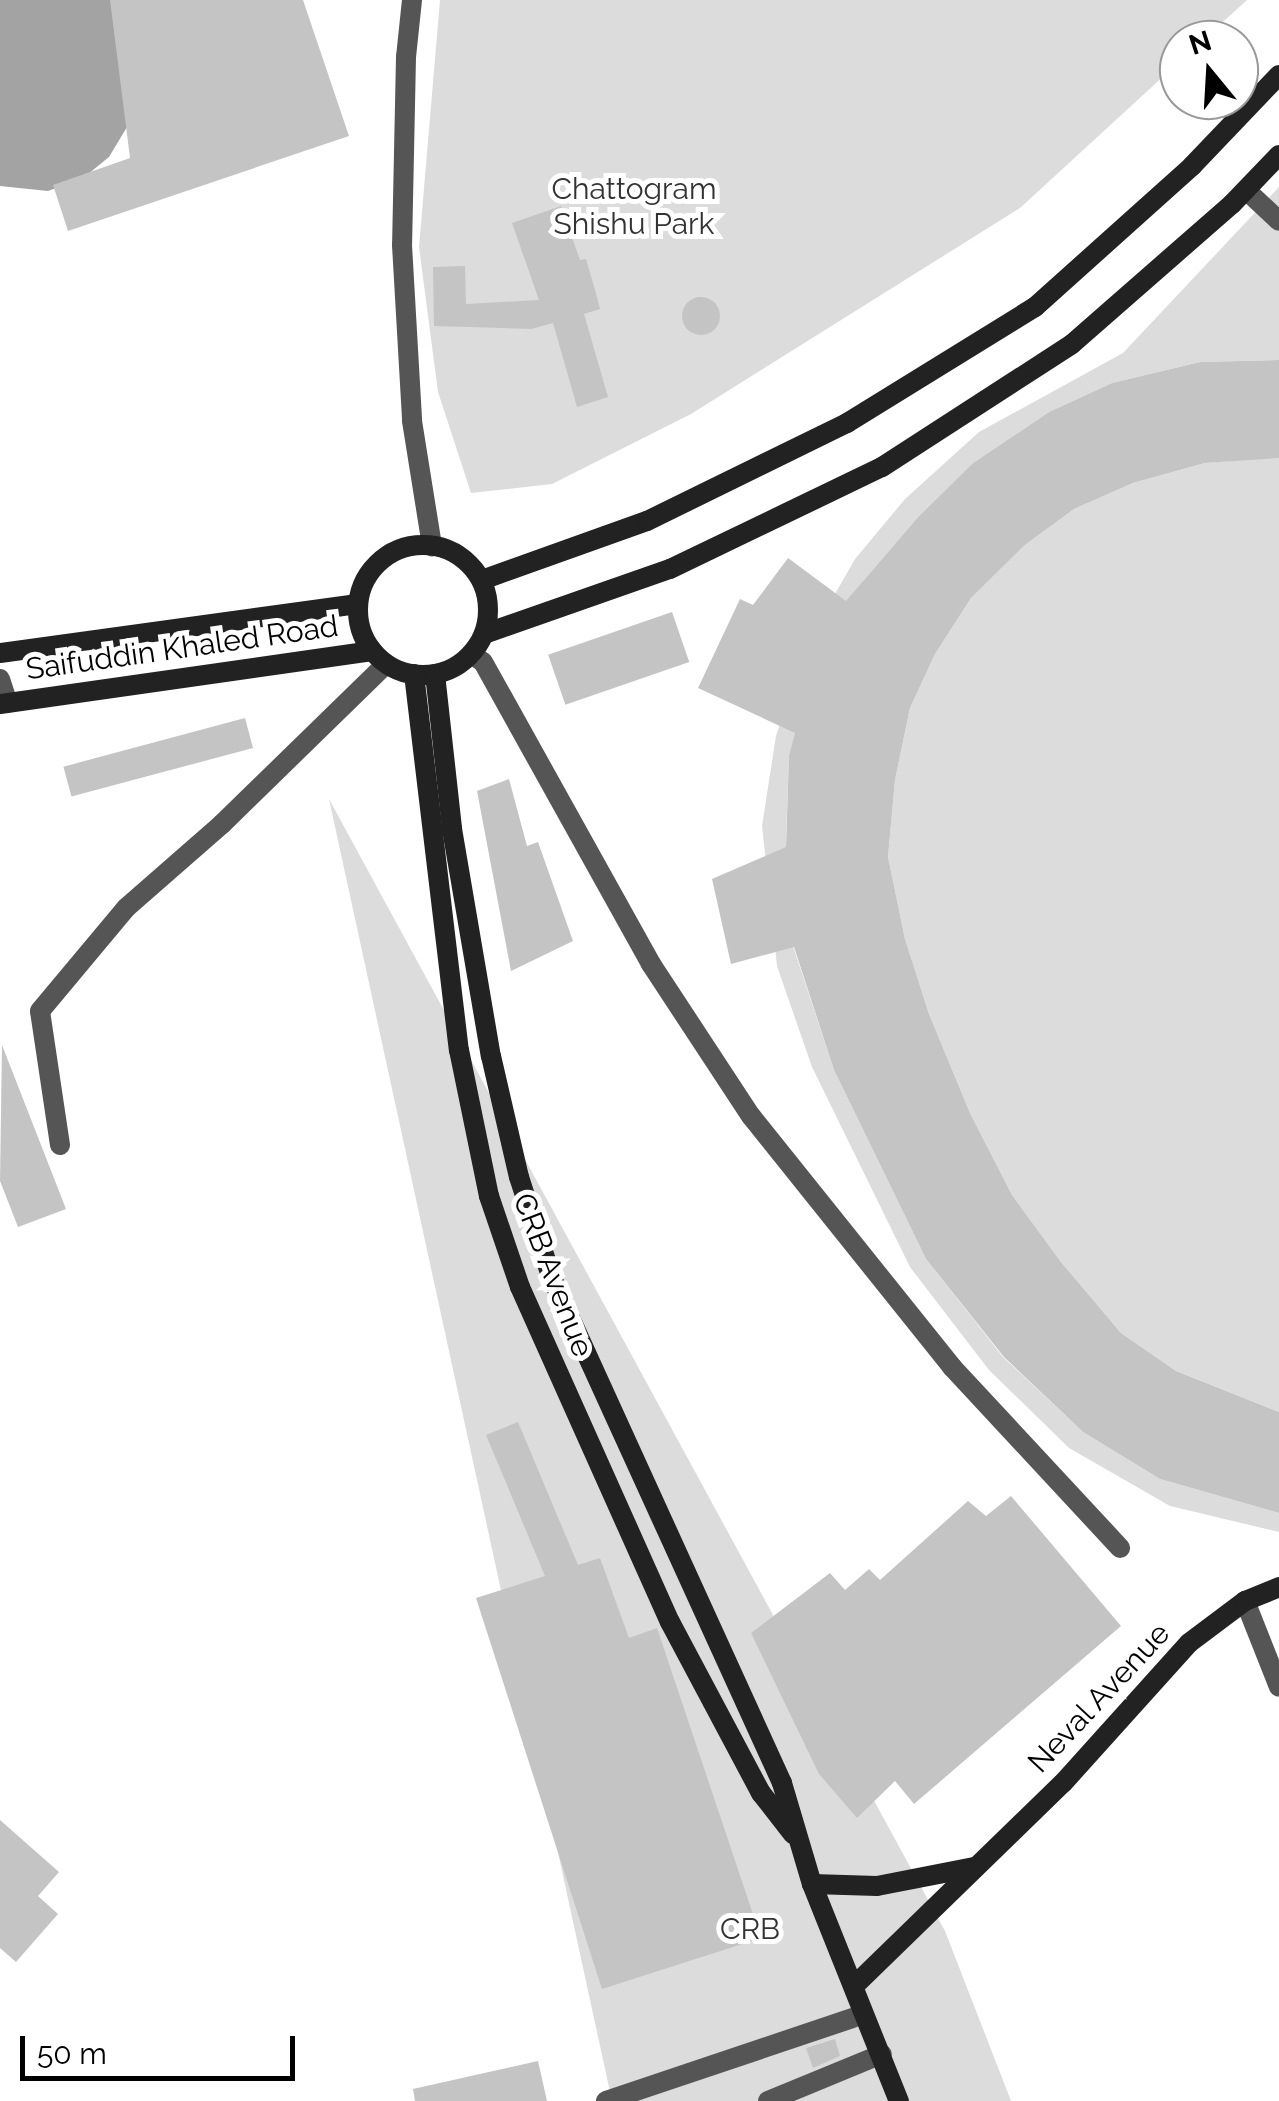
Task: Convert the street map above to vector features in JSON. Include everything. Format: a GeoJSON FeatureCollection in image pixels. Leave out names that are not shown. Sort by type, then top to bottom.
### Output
{"type":"FeatureCollection","features":[{"type":"Feature","properties":{"kind":"main road"},"geometry":{"type":"LineString","coordinates":[[482,580],[647,521],[830,432],[1035,308],[1192,166],[1279,75]]}},
{"type":"Feature","properties":{"kind":"main road"},"geometry":{"type":"LineString","coordinates":[[484,634],[670,570],[882,467],[1072,344],[1246,190],[1279,155]]}},
{"type":"Feature","properties":{"kind":"main road"},"geometry":{"type":"LineString","coordinates":[[432,546],[461,557],[482,580],[488,616],[484,634],[471,654],[424,674],[379,657],[364,637],[358,604],[366,577],[384,558],[399,550],[432,546]]}},
{"type":"Feature","properties":{"kind":"main road","name":"Saifuddin Khaled Road"},"geometry":{"type":"LineString","coordinates":[[0,653],[358,604]]}},
{"type":"Feature","properties":{"kind":"main road","name":"Saifuddin Khaled Road"},"geometry":{"type":"LineString","coordinates":[[4,704],[379,657]]}},
{"type":"Feature","properties":{"kind":"main road","name":"CRB Avenue"},"geometry":{"type":"LineString","coordinates":[[424,674],[491,1056],[519,1177],[551,1276],[782,1783],[812,1884],[899,2101]]}},
{"type":"Feature","properties":{"kind":"main road","name":"CRB Avenue"},"geometry":{"type":"LineString","coordinates":[[424,674],[459,1050],[490,1196],[520,1287],[670,1622],[761,1793],[801,1843]]}},
{"type":"Feature","properties":{"kind":"main road"},"geometry":{"type":"LineString","coordinates":[[520,1287],[551,1276]]}},
{"type":"Feature","properties":{"kind":"main road"},"geometry":{"type":"LineString","coordinates":[[609,1486],[638,1468]]}},
{"type":"Feature","properties":{"kind":"main road","name":"Neval Avenue"},"geometry":{"type":"LineString","coordinates":[[854,1986],[1063,1783],[1189,1644],[1245,1600],[1279,1587]]}},
{"type":"Feature","properties":{"kind":"main road"},"geometry":{"type":"LineString","coordinates":[[812,1884],[877,1886],[975,1867]]}},
{"type":"Feature","properties":{"kind":"street"},"geometry":{"type":"LineString","coordinates":[[412,0],[406,57],[402,245],[412,421],[432,546]]}},
{"type":"Feature","properties":{"kind":"street"},"geometry":{"type":"LineString","coordinates":[[1246,190],[1279,221]]}},
{"type":"Feature","properties":{"kind":"street"},"geometry":{"type":"LineString","coordinates":[[471,654],[483,662],[651,964],[751,1116],[952,1368],[1120,1548]]}},
{"type":"Feature","properties":{"kind":"street"},"geometry":{"type":"LineString","coordinates":[[60,1145],[40,1011],[126,908],[222,824],[379,657]]}},
{"type":"Feature","properties":{"kind":"street"},"geometry":{"type":"LineString","coordinates":[[0,679],[4,704]]}},
{"type":"Feature","properties":{"kind":"street"},"geometry":{"type":"LineString","coordinates":[[1245,1600],[1279,1687]]}},
{"type":"Feature","properties":{"kind":"street"},"geometry":{"type":"LineString","coordinates":[[606,2101],[854,2018]]}},
{"type":"Feature","properties":{"kind":"street"},"geometry":{"type":"LineString","coordinates":[[768,2101],[882,2054]]}},
{"type":"Feature","properties":{"kind":"green space","name":"Chattogram Shishu Park"},"geometry":{"type":"Polygon","coordinates":[[[440,0],[1247,0],[1225,20],[1159,20],[1159,80],[1020,208],[691,414],[552,484],[471,493],[438,392],[419,247],[440,0]]]}},
{"type":"Feature","properties":{"kind":"green space"},"geometry":{"type":"Polygon","coordinates":[[[1279,187],[1279,360],[1200,362],[1112,383],[1049,412],[973,463],[918,517],[864,580],[812,676],[789,755],[786,838],[790,937],[834,1070],[926,1259],[1003,1357],[1083,1432],[1160,1479],[1279,1513],[1279,1532],[1170,1506],[1069,1448],[989,1370],[910,1267],[812,1067],[777,966],[762,826],[776,736],[803,650],[855,559],[905,499],[979,432],[1123,353],[1279,187]]]}},
{"type":"Feature","properties":{"kind":"green space"},"geometry":{"type":"Polygon","coordinates":[[[1279,457],[1279,1412],[1176,1371],[1121,1333],[1061,1262],[1012,1195],[970,1113],[929,1014],[905,939],[888,857],[895,780],[910,708],[935,654],[971,598],[1025,545],[1074,509],[1133,483],[1205,463],[1279,457]]]}},
{"type":"Feature","properties":{"kind":"green space","name":"CRB"},"geometry":{"type":"Polygon","coordinates":[[[329,799],[945,1931],[1011,2101],[612,2101],[329,799]]]}},
{"type":"Feature","properties":{"kind":"shaded area"},"geometry":{"type":"Polygon","coordinates":[[[0,0],[114,0],[127,127],[109,157],[82,179],[48,191],[0,186],[0,0]]]}},
{"type":"Feature","properties":{"kind":"building"},"geometry":{"type":"Polygon","coordinates":[[[110,0],[303,0],[349,136],[68,231],[53,185],[130,158],[110,0]]]}},
{"type":"Feature","properties":{"kind":"building"},"geometry":{"type":"Polygon","coordinates":[[[561,206],[580,260],[586,259],[600,309],[584,314],[608,397],[577,407],[553,323],[531,329],[434,326],[433,267],[465,266],[466,304],[539,300],[512,223],[561,206]]]}},
{"type":"Feature","properties":{"kind":"building"},"geometry":{"type":"Polygon","coordinates":[[[701,297],[715,302],[720,316],[715,330],[701,335],[687,330],[682,316],[687,302],[701,297]]]}},
{"type":"Feature","properties":{"kind":"building"},"geometry":{"type":"Polygon","coordinates":[[[1279,360],[1279,458],[1205,463],[1133,483],[1074,509],[1025,545],[971,598],[935,654],[910,708],[895,780],[888,857],[905,939],[929,1014],[970,1113],[1012,1195],[1061,1262],[1121,1333],[1176,1371],[1279,1412],[1279,1513],[1160,1479],[1083,1432],[1004,1357],[926,1259],[834,1070],[794,947],[731,964],[712,879],[786,847],[789,755],[795,733],[698,688],[740,599],[753,605],[788,558],[846,601],[918,517],[973,463],[1049,412],[1112,383],[1200,362],[1279,360]]]}},
{"type":"Feature","properties":{"kind":"building"},"geometry":{"type":"Polygon","coordinates":[[[672,612],[689,662],[565,705],[548,655],[672,612]]]}},
{"type":"Feature","properties":{"kind":"building"},"geometry":{"type":"Polygon","coordinates":[[[245,718],[253,748],[71,797],[63,767],[245,718]]]}},
{"type":"Feature","properties":{"kind":"building"},"geometry":{"type":"Polygon","coordinates":[[[509,779],[527,846],[538,842],[573,941],[511,971],[477,791],[509,779]]]}},
{"type":"Feature","properties":{"kind":"building"},"geometry":{"type":"Polygon","coordinates":[[[2,1045],[66,1209],[18,1227],[0,1181],[2,1045]]]}},
{"type":"Feature","properties":{"kind":"building"},"geometry":{"type":"Polygon","coordinates":[[[518,1422],[578,1565],[600,1558],[629,1638],[657,1628],[761,1938],[602,1989],[476,1598],[545,1576],[486,1435],[518,1422]]]}},
{"type":"Feature","properties":{"kind":"building"},"geometry":{"type":"Polygon","coordinates":[[[1011,1496],[1121,1626],[914,1804],[895,1781],[857,1818],[819,1774],[751,1633],[830,1573],[845,1590],[869,1569],[880,1580],[968,1501],[986,1516],[1011,1496]]]}},
{"type":"Feature","properties":{"kind":"building"},"geometry":{"type":"Polygon","coordinates":[[[0,1820],[59,1872],[38,1896],[58,1914],[16,1962],[0,1948],[0,1820]]]}},
{"type":"Feature","properties":{"kind":"building"},"geometry":{"type":"Polygon","coordinates":[[[835,2039],[840,2056],[813,2068],[806,2048],[835,2039]]]}},
{"type":"Feature","properties":{"kind":"building"},"geometry":{"type":"Polygon","coordinates":[[[538,2061],[547,2101],[415,2101],[413,2089],[538,2061]]]}}]}
